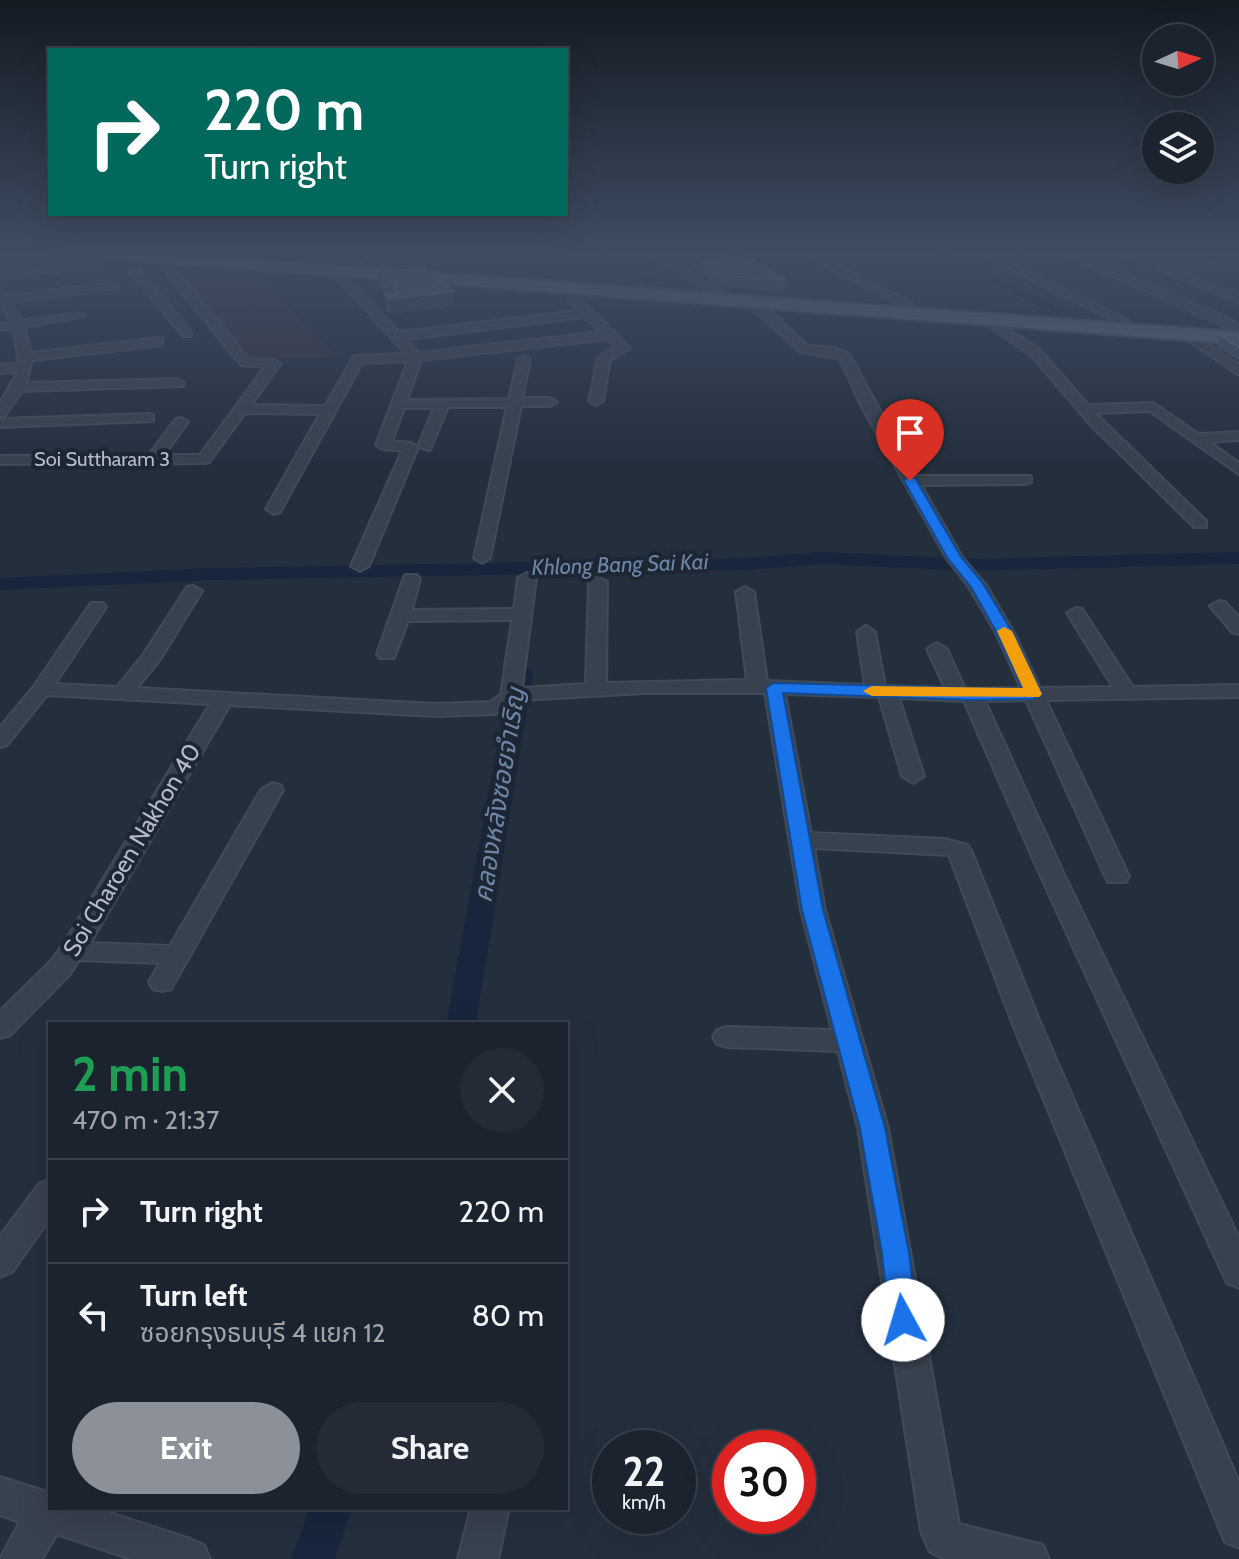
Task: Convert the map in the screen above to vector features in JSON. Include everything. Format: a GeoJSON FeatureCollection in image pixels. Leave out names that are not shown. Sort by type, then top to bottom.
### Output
{"type":"FeatureCollection","features":[{"type":"Feature","properties":{"kind":"main road"},"geometry":{"type":"LineString","coordinates":[[1049,324],[1186,334],[1238,332]]}},
{"type":"Feature","properties":{"kind":"main road"},"geometry":{"type":"LineString","coordinates":[[1151,324],[1238,332]]}},
{"type":"Feature","properties":{"kind":"street"},"geometry":{"type":"LineString","coordinates":[[0,327],[26,324]]}},
{"type":"Feature","properties":{"kind":"street"},"geometry":{"type":"LineString","coordinates":[[179,324],[187,334]]}},
{"type":"Feature","properties":{"kind":"street"},"geometry":{"type":"LineString","coordinates":[[214,324],[245,362],[274,364],[241,409]]}},
{"type":"Feature","properties":{"kind":"street"},"geometry":{"type":"LineString","coordinates":[[387,324],[416,357]]}},
{"type":"Feature","properties":{"kind":"street"},"geometry":{"type":"LineString","coordinates":[[399,336],[503,324]]}},
{"type":"Feature","properties":{"kind":"street"},"geometry":{"type":"LineString","coordinates":[[596,401],[605,355],[624,350],[597,324]]}},
{"type":"Feature","properties":{"kind":"street"},"geometry":{"type":"LineString","coordinates":[[776,324],[804,349],[835,352],[845,357],[910,481],[1005,633],[1117,876]]}},
{"type":"Feature","properties":{"kind":"street"},"geometry":{"type":"LineString","coordinates":[[993,324],[1036,353],[1085,409],[1200,524]]}},
{"type":"Feature","properties":{"kind":"street"},"geometry":{"type":"LineString","coordinates":[[0,412],[17,387],[25,362],[18,325]]}},
{"type":"Feature","properties":{"kind":"street"},"geometry":{"type":"LineString","coordinates":[[1186,334],[1239,371]]}},
{"type":"Feature","properties":{"kind":"street"},"geometry":{"type":"LineString","coordinates":[[274,509],[358,359],[416,357],[609,335]]}},
{"type":"Feature","properties":{"kind":"street"},"geometry":{"type":"LineString","coordinates":[[0,369],[25,362],[158,342]]}},
{"type":"Feature","properties":{"kind":"street"},"geometry":{"type":"LineString","coordinates":[[360,566],[411,447],[383,445],[416,357]]}},
{"type":"Feature","properties":{"kind":"street"},"geometry":{"type":"LineString","coordinates":[[482,558],[524,360]]}},
{"type":"Feature","properties":{"kind":"street"},"geometry":{"type":"LineString","coordinates":[[17,387],[178,383]]}},
{"type":"Feature","properties":{"kind":"street"},"geometry":{"type":"LineString","coordinates":[[398,404],[550,402]]}},
{"type":"Feature","properties":{"kind":"street"},"geometry":{"type":"LineString","coordinates":[[425,447],[443,403]]}},
{"type":"Feature","properties":{"kind":"street"},"geometry":{"type":"LineString","coordinates":[[1085,409],[1153,407],[1239,470]]}},
{"type":"Feature","properties":{"kind":"street"},"geometry":{"type":"LineString","coordinates":[[241,409],[332,410]]}},
{"type":"Feature","properties":{"kind":"street","name":"Soi Suttharam 3"},"geometry":{"type":"LineString","coordinates":[[0,460],[204,459],[241,409]]}},
{"type":"Feature","properties":{"kind":"street"},"geometry":{"type":"LineString","coordinates":[[0,423],[148,418]]}},
{"type":"Feature","properties":{"kind":"street"},"geometry":{"type":"LineString","coordinates":[[153,459],[181,422]]}},
{"type":"Feature","properties":{"kind":"street"},"geometry":{"type":"LineString","coordinates":[[1195,438],[1239,436]]}},
{"type":"Feature","properties":{"kind":"street"},"geometry":{"type":"LineString","coordinates":[[910,481],[1026,479]]}},
{"type":"Feature","properties":{"kind":"street"},"geometry":{"type":"LineString","coordinates":[[520,694],[522,614],[527,578]]}},
{"type":"Feature","properties":{"kind":"street"},"geometry":{"type":"LineString","coordinates":[[387,654],[411,579]]}},
{"type":"Feature","properties":{"kind":"street"},"geometry":{"type":"LineString","coordinates":[[596,690],[598,582]]}},
{"type":"Feature","properties":{"kind":"street"},"geometry":{"type":"LineString","coordinates":[[122,694],[151,658],[193,591]]}},
{"type":"Feature","properties":{"kind":"street"},"geometry":{"type":"LineString","coordinates":[[745,592],[813,910],[876,1144],[896,1253],[903,1320],[944,1538],[1029,1559]]}},
{"type":"Feature","properties":{"kind":"street"},"geometry":{"type":"LineString","coordinates":[[1219,606],[1239,628]]}},
{"type":"Feature","properties":{"kind":"street"},"geometry":{"type":"LineString","coordinates":[[0,741],[9,719],[42,689],[97,607]]}},
{"type":"Feature","properties":{"kind":"street"},"geometry":{"type":"LineString","coordinates":[[1076,613],[1127,693]]}},
{"type":"Feature","properties":{"kind":"street"},"geometry":{"type":"LineString","coordinates":[[401,616],[522,614]]}},
{"type":"Feature","properties":{"kind":"street"},"geometry":{"type":"LineString","coordinates":[[866,632],[881,692],[913,776]]}},
{"type":"Feature","properties":{"kind":"street"},"geometry":{"type":"LineString","coordinates":[[937,649],[965,695],[1050,870],[1239,1273]]}},
{"type":"Feature","properties":{"kind":"street"},"geometry":{"type":"LineString","coordinates":[[42,689],[435,710],[495,708],[520,694],[596,690],[766,687],[965,695],[1236,694]]}},
{"type":"Feature","properties":{"kind":"street","name":"Soi Charoen Nakhon 40"},"geometry":{"type":"LineString","coordinates":[[0,1028],[61,967],[72,951],[222,701]]}},
{"type":"Feature","properties":{"kind":"street"},"geometry":{"type":"LineString","coordinates":[[162,982],[272,790]]}},
{"type":"Feature","properties":{"kind":"street"},"geometry":{"type":"LineString","coordinates":[[800,840],[945,846],[959,850],[1026,1022],[1239,1528]]}},
{"type":"Feature","properties":{"kind":"street"},"geometry":{"type":"LineString","coordinates":[[72,951],[180,955]]}},
{"type":"Feature","properties":{"kind":"street"},"geometry":{"type":"LineString","coordinates":[[727,1037],[849,1041]]}},
{"type":"Feature","properties":{"kind":"street"},"geometry":{"type":"LineString","coordinates":[[0,1262],[48,1196]]}},
{"type":"Feature","properties":{"kind":"street"},"geometry":{"type":"LineString","coordinates":[[0,1496],[190,1559]]}},
{"type":"Feature","properties":{"kind":"street"},"geometry":{"type":"LineString","coordinates":[[478,1559],[490,1510]]}},
{"type":"Feature","properties":{"kind":"street"},"geometry":{"type":"LineString","coordinates":[[19,1559],[49,1512]]}},
{"type":"Feature","properties":{"kind":"shaded area"},"geometry":{"type":"Polygon","coordinates":[[[221,324],[305,324],[339,358],[251,360],[221,324]]]}},
{"type":"Feature","properties":{"kind":"building"},"geometry":{"type":"Polygon","coordinates":[[[1220,335],[1239,336],[1239,347],[1220,335]]]}},
{"type":"Feature","properties":{"kind":"waterway","name":"Khlong Bang Sai Kai"},"geometry":{"type":"LineString","coordinates":[[0,584],[213,574],[746,564],[822,558],[972,565],[1239,558]]}},
{"type":"Feature","properties":{"kind":"waterway","name":"คลองหลังซอยจำเริญ"},"geometry":{"type":"LineString","coordinates":[[461,1022],[522,671]]}},
{"type":"Feature","properties":{"kind":"waterway","name":"คลองหลังซอยจำเริญ"},"geometry":{"type":"LineString","coordinates":[[313,1559],[330,1510]]}},
{"type":"Feature","properties":{"kind":"slow traffic"},"geometry":{"type":"LineString","coordinates":[[872,691],[1033,694],[1004,631]]}},
{"type":"Feature","properties":{"kind":"route"},"geometry":{"type":"LineString","coordinates":[[903,1320],[896,1253],[873,1128],[813,910],[774,688],[972,695],[1033,694],[1005,633],[977,585],[955,559],[910,481]]}}]}
